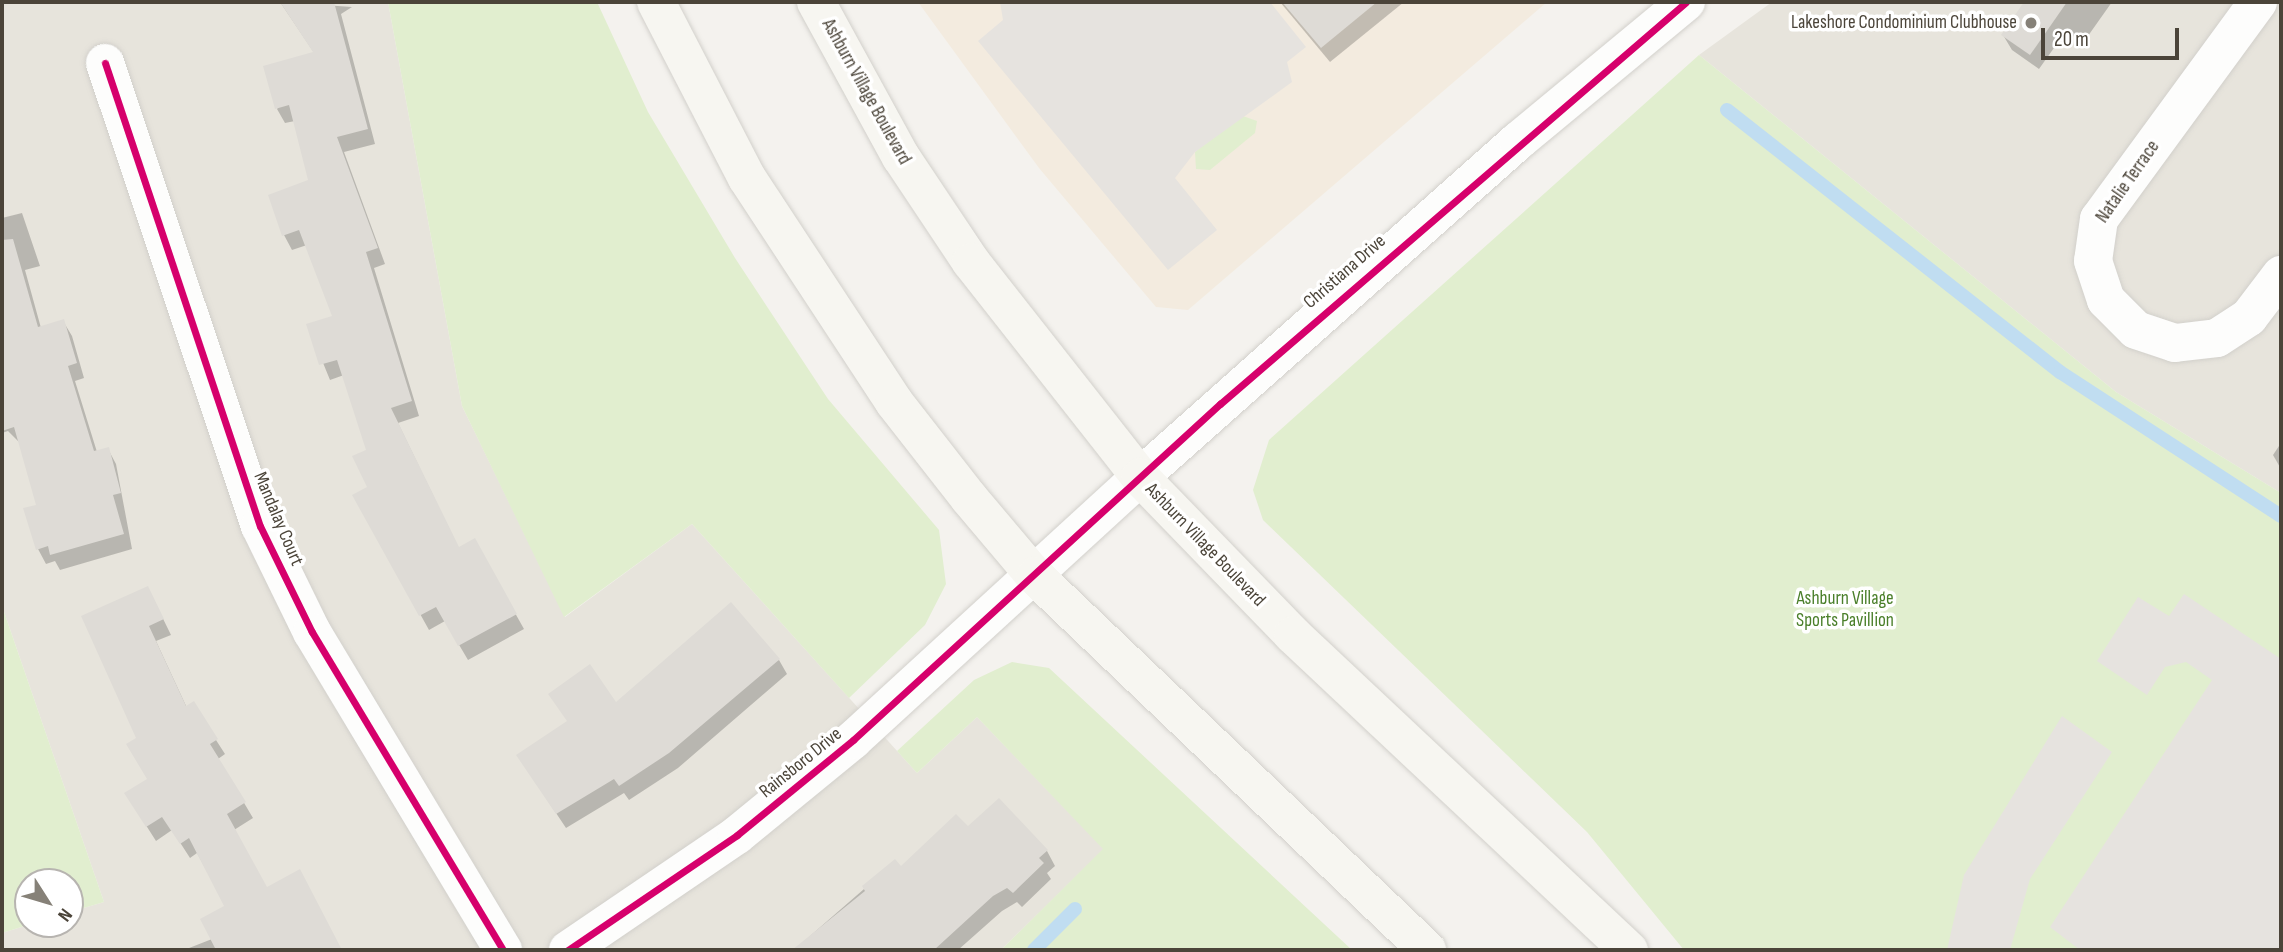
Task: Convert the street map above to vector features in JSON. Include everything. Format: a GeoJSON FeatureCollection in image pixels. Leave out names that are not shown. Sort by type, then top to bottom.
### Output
{"type":"FeatureCollection","features":[{"type":"Feature","properties":{"kind":"main road"},"geometry":{"type":"LineString","coordinates":[[656,2],[747,178],[818,291],[894,402],[1035,576],[1427,950]]}},
{"type":"Feature","properties":{"kind":"main road","name":"Ashburn Village Boulevard"},"geometry":{"type":"LineString","coordinates":[[816,2],[901,157],[971,262],[1140,477],[1293,635],[1629,950]]}},
{"type":"Feature","properties":{"kind":"street","name":"Christiana Drive"},"geometry":{"type":"LineString","coordinates":[[1035,576],[1140,477],[1518,141],[1686,2]]}},
{"type":"Feature","properties":{"kind":"street","name":"Natalie Terrace"},"geometry":{"type":"LineString","coordinates":[[2258,2],[2099,219],[2093,261],[2106,300],[2136,330],[2175,343],[2217,338],[2249,317],[2281,275]]}},
{"type":"Feature","properties":{"kind":"street","name":"Mandalay Court"},"geometry":{"type":"LineString","coordinates":[[105,63],[260,526],[312,632],[503,950]]}},
{"type":"Feature","properties":{"kind":"street","name":"Rainsboro Drive"},"geometry":{"type":"LineString","coordinates":[[568,950],[737,835],[1035,576]]}},
{"type":"Feature","properties":{"kind":"shaded area"},"geometry":{"type":"Polygon","coordinates":[[[2,2],[388,2],[462,406],[565,617],[692,524],[917,773],[977,717],[1104,849],[1001,950],[2,950],[2,933],[14,929],[14,938],[84,938],[84,908],[104,902],[2,606],[2,2]]]}},
{"type":"Feature","properties":{"kind":"shaded area"},"geometry":{"type":"Polygon","coordinates":[[[918,2],[1547,2],[1188,310],[1156,307],[1039,168],[918,2]]]}},
{"type":"Feature","properties":{"kind":"shaded area"},"geometry":{"type":"Polygon","coordinates":[[[1000,2],[1270,2],[1306,47],[1287,62],[1292,82],[1195,152],[1175,178],[1217,230],[1168,270],[978,41],[1003,20],[1000,2]]]}},
{"type":"Feature","properties":{"kind":"shaded area"},"geometry":{"type":"Polygon","coordinates":[[[1772,2],[2281,2],[2281,493],[2116,392],[1699,55],[1772,2]]]}},
{"type":"Feature","properties":{"kind":"shaded area"},"geometry":{"type":"Polygon","coordinates":[[[2184,594],[2281,659],[2281,950],[2080,950],[2050,927],[2212,680],[2186,662],[2165,667],[2147,695],[2097,661],[2138,597],[2169,616],[2184,594]]]}},
{"type":"Feature","properties":{"kind":"shaded area"},"geometry":{"type":"Polygon","coordinates":[[[2062,716],[2112,752],[2030,879],[2010,950],[1947,950],[1964,875],[2062,716]]]}},
{"type":"Feature","properties":{"kind":"green space"},"geometry":{"type":"Polygon","coordinates":[[[388,2],[597,2],[648,112],[735,258],[828,399],[939,530],[946,584],[925,625],[849,698],[692,524],[564,617],[462,406],[388,2]]]}},
{"type":"Feature","properties":{"kind":"green space","name":"Ashburn Village Sports Pavillion"},"geometry":{"type":"Polygon","coordinates":[[[1699,55],[2116,392],[2281,493],[2281,950],[1684,950],[1587,832],[1263,520],[1253,490],[1269,440],[1699,55]]]}},
{"type":"Feature","properties":{"kind":"green space"},"geometry":{"type":"Polygon","coordinates":[[[1240,115],[1257,121],[1255,133],[1210,170],[1196,169],[1195,152],[1240,115]]]}},
{"type":"Feature","properties":{"kind":"green space"},"geometry":{"type":"Polygon","coordinates":[[[2,606],[104,902],[84,908],[84,868],[14,868],[14,929],[2,933],[2,606]]]}},
{"type":"Feature","properties":{"kind":"green space"},"geometry":{"type":"Polygon","coordinates":[[[1012,662],[1049,668],[1352,950],[1001,950],[1103,849],[977,717],[917,773],[897,751],[974,680],[1012,662]]]}},
{"type":"Feature","properties":{"kind":"building"},"geometry":{"type":"Polygon","coordinates":[[[280,2],[334,2],[368,129],[337,137],[378,248],[366,252],[412,401],[391,408],[459,547],[475,538],[517,614],[458,646],[436,607],[419,616],[352,495],[367,487],[352,456],[366,450],[337,360],[319,365],[306,324],[332,316],[299,230],[282,236],[268,195],[308,180],[289,105],[275,109],[263,66],[313,52],[280,2]]]}},
{"type":"Feature","properties":{"kind":"building"},"geometry":{"type":"Polygon","coordinates":[[[1282,2],[1377,2],[1321,48],[1282,2]]]}},
{"type":"Feature","properties":{"kind":"building","name":"Lakeshore Condominium Clubhouse"},"geometry":{"type":"Polygon","coordinates":[[[2024,2],[2067,2],[2030,55],[2001,35],[2024,2]]]}},
{"type":"Feature","properties":{"kind":"building"},"geometry":{"type":"Polygon","coordinates":[[[13,239],[38,327],[64,319],[77,363],[68,366],[94,451],[109,447],[121,493],[113,495],[124,534],[50,555],[48,546],[36,550],[23,508],[36,505],[14,427],[2,431],[2,240],[13,239]]]}},
{"type":"Feature","properties":{"kind":"building"},"geometry":{"type":"Polygon","coordinates":[[[148,586],[164,619],[149,626],[186,706],[194,701],[218,739],[210,744],[246,802],[227,814],[267,887],[300,869],[342,950],[216,950],[200,919],[224,906],[189,838],[180,844],[162,817],[146,827],[124,793],[147,779],[126,744],[136,738],[81,616],[148,586]]]}},
{"type":"Feature","properties":{"kind":"building"},"geometry":{"type":"Polygon","coordinates":[[[731,602],[780,659],[669,753],[619,786],[614,779],[556,814],[516,755],[567,721],[548,694],[590,664],[616,702],[731,602]]]}},
{"type":"Feature","properties":{"kind":"building"},"geometry":{"type":"Polygon","coordinates":[[[999,798],[1048,850],[1039,858],[1044,863],[1013,893],[1007,888],[993,896],[934,950],[792,950],[865,891],[862,886],[895,859],[901,866],[956,814],[968,826],[999,798]]]}},
{"type":"Feature","properties":{"kind":"waterway"},"geometry":{"type":"LineString","coordinates":[[1727,110],[2060,372],[2281,516]]}},
{"type":"Feature","properties":{"kind":"waterway"},"geometry":{"type":"LineString","coordinates":[[1034,950],[1075,909]]}},
{"type":"Feature","properties":{"kind":"cycle path"},"geometry":{"type":"LineString","coordinates":[[568,950],[737,835],[853,740],[1220,404],[1686,2]]}},
{"type":"Feature","properties":{"kind":"cycle path"},"geometry":{"type":"LineString","coordinates":[[105,63],[260,526],[312,632],[503,950]]}},
{"type":"Feature","properties":{"kind":"place","name":"Lakeshore Condominium Clubhouse"},"geometry":{"type":"Point","coordinates":[2031,23]}}]}
